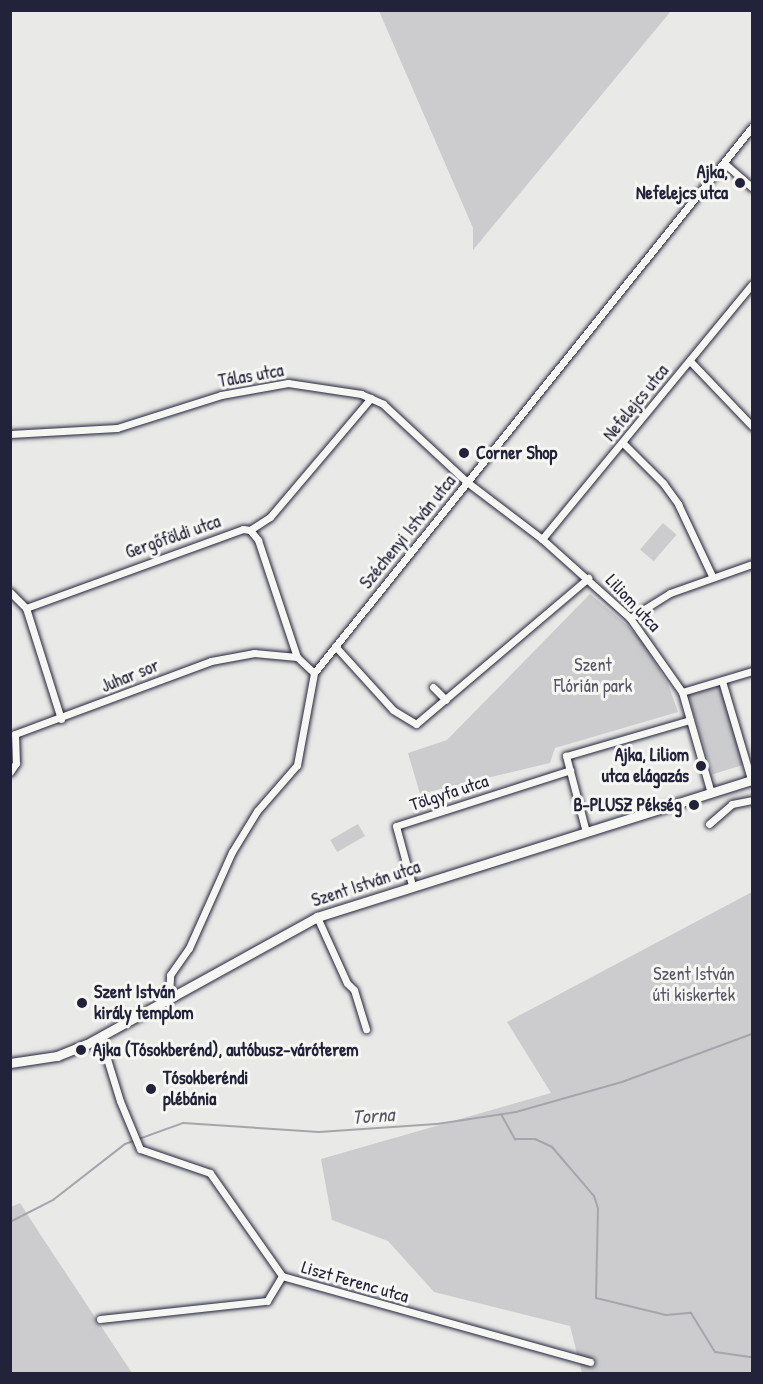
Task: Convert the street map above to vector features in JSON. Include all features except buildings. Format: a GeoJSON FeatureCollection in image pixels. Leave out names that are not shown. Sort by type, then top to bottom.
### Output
{"type":"FeatureCollection","features":[{"type":"Feature","properties":{"kind":"main road","name":"Szent István utca"},"geometry":{"type":"LineString","coordinates":[[10,1064],[57,1056],[100,1036],[317,917],[412,885],[752,781]]}},
{"type":"Feature","properties":{"kind":"street","name":"Széchenyi István utca"},"geometry":{"type":"LineString","coordinates":[[169,998],[170,975],[189,948],[232,852],[258,811],[297,765],[314,673],[753,127]]}},
{"type":"Feature","properties":{"kind":"street"},"geometry":{"type":"LineString","coordinates":[[723,163],[753,187]]}},
{"type":"Feature","properties":{"kind":"street","name":"Nefelejcs utca"},"geometry":{"type":"LineString","coordinates":[[542,539],[753,284]]}},
{"type":"Feature","properties":{"kind":"street"},"geometry":{"type":"LineString","coordinates":[[690,361],[753,426]]}},
{"type":"Feature","properties":{"kind":"street","name":"Tálas utca"},"geometry":{"type":"LineString","coordinates":[[10,434],[67,434],[117,428],[221,395],[288,383],[323,385],[383,404],[467,482]]}},
{"type":"Feature","properties":{"kind":"street"},"geometry":{"type":"LineString","coordinates":[[250,530],[270,517],[371,399]]}},
{"type":"Feature","properties":{"kind":"street"},"geometry":{"type":"LineString","coordinates":[[623,443],[657,477],[678,504],[712,576]]}},
{"type":"Feature","properties":{"kind":"street","name":"Liliom utca"},"geometry":{"type":"LineString","coordinates":[[467,482],[542,539],[630,618],[682,692],[711,793]]}},
{"type":"Feature","properties":{"kind":"street","name":"Gergőföldi utca"},"geometry":{"type":"LineString","coordinates":[[26,608],[205,541],[250,530],[258,540],[297,657],[314,673]]}},
{"type":"Feature","properties":{"kind":"street"},"geometry":{"type":"LineString","coordinates":[[630,618],[670,593],[712,576],[753,564]]}},
{"type":"Feature","properties":{"kind":"street"},"geometry":{"type":"LineString","coordinates":[[335,646],[411,724],[422,721],[588,578]]}},
{"type":"Feature","properties":{"kind":"street"},"geometry":{"type":"LineString","coordinates":[[10,592],[26,608],[61,719]]}},
{"type":"Feature","properties":{"kind":"street","name":"Juhar sor"},"geometry":{"type":"LineString","coordinates":[[10,772],[16,763],[15,734],[61,719],[211,661],[254,653],[297,657]]}},
{"type":"Feature","properties":{"kind":"street"},"geometry":{"type":"LineString","coordinates":[[682,692],[753,671]]}},
{"type":"Feature","properties":{"kind":"street"},"geometry":{"type":"LineString","coordinates":[[722,681],[752,781]]}},
{"type":"Feature","properties":{"kind":"street"},"geometry":{"type":"LineString","coordinates":[[434,687],[446,700]]}},
{"type":"Feature","properties":{"kind":"street"},"geometry":{"type":"LineString","coordinates":[[586,832],[566,756],[690,720]]}},
{"type":"Feature","properties":{"kind":"street","name":"Tölgyfa utca"},"geometry":{"type":"LineString","coordinates":[[412,885],[396,826],[570,770]]}},
{"type":"Feature","properties":{"kind":"street"},"geometry":{"type":"LineString","coordinates":[[710,824],[732,804],[753,800]]}},
{"type":"Feature","properties":{"kind":"street"},"geometry":{"type":"LineString","coordinates":[[317,917],[347,983],[354,990],[366,1029]]}},
{"type":"Feature","properties":{"kind":"street","name":"Liszt Ferenc utca"},"geometry":{"type":"LineString","coordinates":[[100,1036],[130,1129],[140,1149],[210,1173],[282,1276],[590,1362]]}},
{"type":"Feature","properties":{"kind":"street"},"geometry":{"type":"LineString","coordinates":[[100,1319],[267,1301],[282,1276]]}},
{"type":"Feature","properties":{"kind":"green space"},"geometry":{"type":"Polygon","coordinates":[[[379,10],[671,11],[473,250],[473,228],[379,10]]]}},
{"type":"Feature","properties":{"kind":"green space"},"geometry":{"type":"Polygon","coordinates":[[[663,523],[677,535],[654,561],[640,549],[663,523]]]}},
{"type":"Feature","properties":{"kind":"green space","name":"Szent Flórián park"},"geometry":{"type":"Polygon","coordinates":[[[590,594],[628,626],[643,643],[668,684],[678,712],[555,748],[550,763],[420,794],[408,753],[447,740],[590,594]]]}},
{"type":"Feature","properties":{"kind":"green space"},"geometry":{"type":"Polygon","coordinates":[[[721,685],[745,764],[713,774],[688,695],[721,685]]]}},
{"type":"Feature","properties":{"kind":"green space"},"geometry":{"type":"Polygon","coordinates":[[[358,824],[365,836],[337,852],[330,840],[358,824]]]}},
{"type":"Feature","properties":{"kind":"green space","name":"Szent István úti kiskertek"},"geometry":{"type":"Polygon","coordinates":[[[752,892],[752,1372],[582,1373],[570,1326],[434,1292],[388,1241],[332,1220],[321,1159],[551,1093],[507,1022],[752,892]]]}},
{"type":"Feature","properties":{"kind":"green space"},"geometry":{"type":"Polygon","coordinates":[[[20,1203],[132,1373],[11,1373],[11,1207],[20,1203]]]}},
{"type":"Feature","properties":{"kind":"waterway","name":"Torna"},"geometry":{"type":"LineString","coordinates":[[10,1222],[53,1200],[125,1144],[183,1123],[319,1132],[437,1124],[516,1112],[622,1082],[752,1034]]}},
{"type":"Feature","properties":{"kind":"waterway"},"geometry":{"type":"LineString","coordinates":[[501,1114],[515,1139],[535,1139],[552,1147],[594,1196],[598,1208],[596,1298],[666,1315],[691,1313],[715,1352],[752,1357]]}},
{"type":"Feature","properties":{"kind":"place","name":"Ajka, Nefelejcs utca"},"geometry":{"type":"Point","coordinates":[740,183]}},
{"type":"Feature","properties":{"kind":"place","name":"Corner Shop"},"geometry":{"type":"Point","coordinates":[464,453]}},
{"type":"Feature","properties":{"kind":"place","name":"Ajka, Liliom utca elágazás"},"geometry":{"type":"Point","coordinates":[701,766]}},
{"type":"Feature","properties":{"kind":"place","name":"B-PLUSZ Pékség"},"geometry":{"type":"Point","coordinates":[694,805]}},
{"type":"Feature","properties":{"kind":"place","name":"Szent István király templom"},"geometry":{"type":"Point","coordinates":[82,1003]}},
{"type":"Feature","properties":{"kind":"place","name":"Ajka (Tósokberénd), autóbusz-váróterem"},"geometry":{"type":"Point","coordinates":[81,1050]}},
{"type":"Feature","properties":{"kind":"place","name":"Tósokberéndi plébánia"},"geometry":{"type":"Point","coordinates":[151,1089]}}]}
